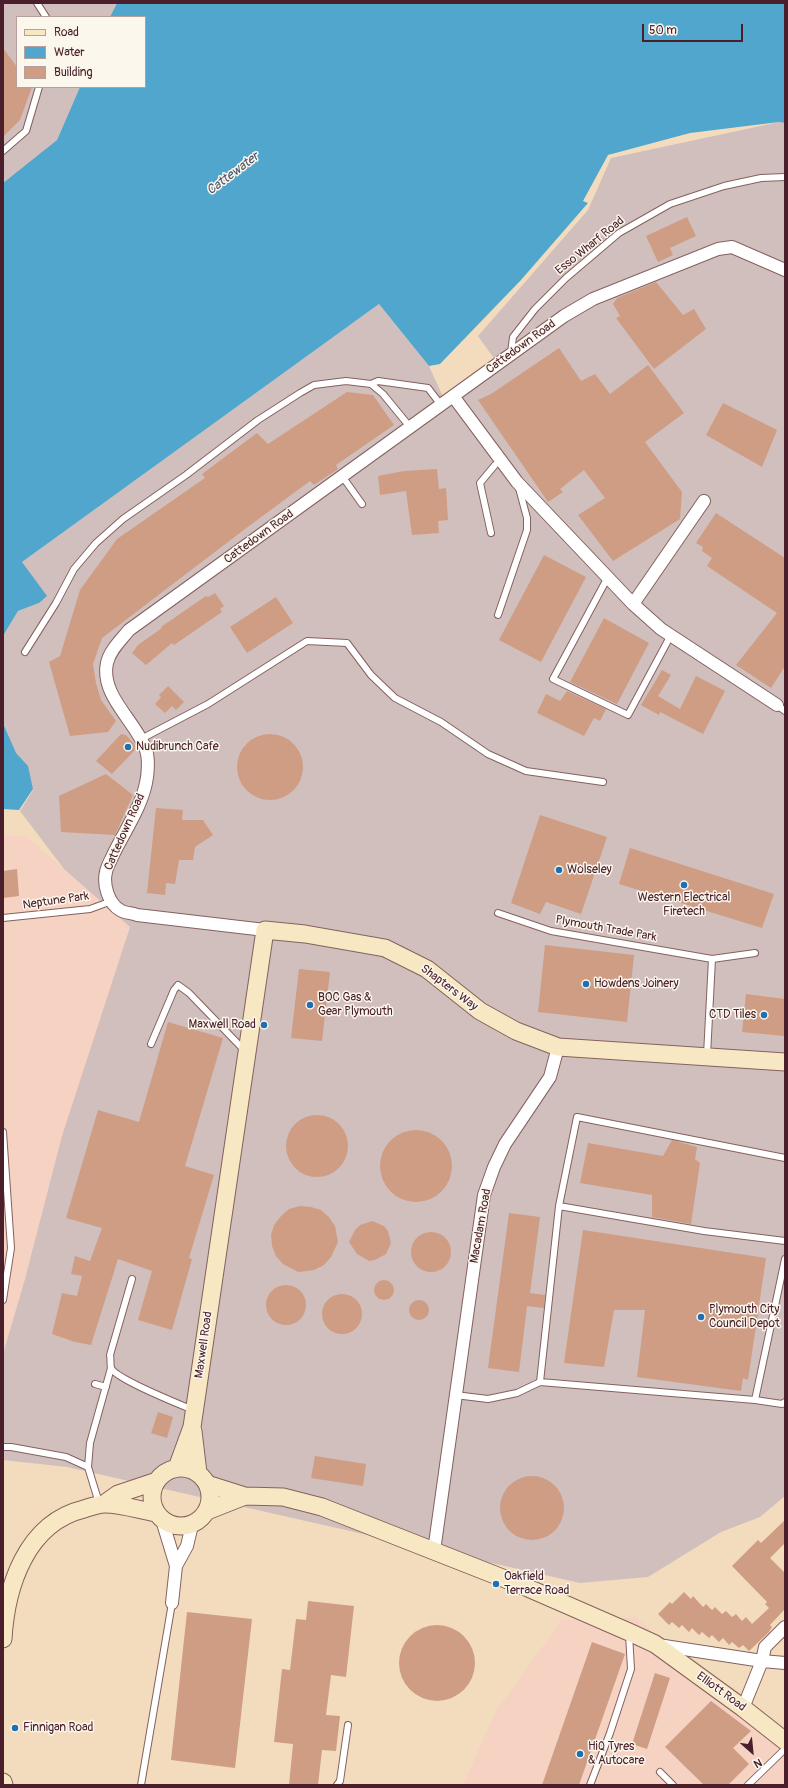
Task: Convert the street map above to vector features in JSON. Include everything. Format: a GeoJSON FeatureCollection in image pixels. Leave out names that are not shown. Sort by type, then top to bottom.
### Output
{"type":"FeatureCollection","features":[{"type":"Feature","properties":{"kind":"street","name":"Cattedown Road"},"geometry":{"type":"LineString","coordinates":[[112,901],[106,887],[106,872],[139,804],[146,784],[146,752],[141,739],[121,709],[106,679],[107,662],[115,646],[129,630],[564,316],[593,298],[718,249],[732,247],[785,270]]}},
{"type":"Feature","properties":{"kind":"street"},"geometry":{"type":"LineString","coordinates":[[453,396],[517,482],[633,604],[661,629],[781,708]]}},
{"type":"Feature","properties":{"kind":"street"},"geometry":{"type":"LineString","coordinates":[[633,604],[704,501]]}},
{"type":"Feature","properties":{"kind":"street"},"geometry":{"type":"LineString","coordinates":[[112,901],[120,910],[137,915],[265,930]]}},
{"type":"Feature","properties":{"kind":"street","name":"Shapters Way"},"geometry":{"type":"LineString","coordinates":[[265,930],[305,934],[385,948],[427,969],[480,1011],[516,1031],[558,1047]]}},
{"type":"Feature","properties":{"kind":"street","name":"Maxwell Road"},"geometry":{"type":"LineString","coordinates":[[177,1468],[192,1427],[195,1410],[265,930]]}},
{"type":"Feature","properties":{"kind":"street"},"geometry":{"type":"LineString","coordinates":[[558,1047],[707,1055],[785,1062]]}},
{"type":"Feature","properties":{"kind":"street","name":"Macadam Road"},"geometry":{"type":"LineString","coordinates":[[434,1551],[484,1195],[494,1167],[505,1144],[550,1077],[558,1047]]}},
{"type":"Feature","properties":{"kind":"street","name":"Maxwell Road"},"geometry":{"type":"LineString","coordinates":[[192,1427],[202,1479]]}},
{"type":"Feature","properties":{"kind":"street"},"geometry":{"type":"LineString","coordinates":[[3,1640],[4,1622],[10,1590],[21,1562],[36,1540],[51,1525],[72,1512],[102,1504],[118,1494],[157,1481],[166,1473],[177,1468],[188,1469],[202,1479],[245,1496],[283,1497],[322,1507],[528,1588],[655,1644],[762,1661],[785,1663]]}},
{"type":"Feature","properties":{"kind":"street"},"geometry":{"type":"LineString","coordinates":[[102,1504],[159,1516],[176,1526],[192,1525],[207,1511],[210,1502],[210,1493],[202,1479]]}},
{"type":"Feature","properties":{"kind":"street"},"geometry":{"type":"LineString","coordinates":[[157,1481],[152,1496],[176,1566]]}},
{"type":"Feature","properties":{"kind":"street"},"geometry":{"type":"LineString","coordinates":[[207,1511],[245,1496]]}},
{"type":"Feature","properties":{"kind":"street"},"geometry":{"type":"LineString","coordinates":[[172,1603],[176,1566],[187,1546],[192,1525]]}},
{"type":"Feature","properties":{"kind":"street"},"geometry":{"type":"LineString","coordinates":[[743,1708],[762,1661],[765,1647],[785,1627]]}},
{"type":"Feature","properties":{"kind":"street","name":"Elliott Road"},"geometry":{"type":"LineString","coordinates":[[655,1644],[743,1708],[785,1741]]}},
{"type":"Feature","properties":{"kind":"lane"},"geometry":{"type":"LineString","coordinates":[[37,3],[45,16]]}},
{"type":"Feature","properties":{"kind":"lane"},"geometry":{"type":"LineString","coordinates":[[3,151],[26,131],[39,88]]}},
{"type":"Feature","properties":{"kind":"lane","name":"Esso Wharf Road"},"geometry":{"type":"LineString","coordinates":[[510,355],[513,337],[535,309],[566,278],[620,233],[670,204],[724,186],[760,178],[785,177]]}},
{"type":"Feature","properties":{"kind":"lane"},"geometry":{"type":"LineString","coordinates":[[25,652],[56,603],[74,569],[96,543],[123,519],[186,475],[258,420],[314,385],[346,382],[371,384],[378,381],[428,388],[441,405]]}},
{"type":"Feature","properties":{"kind":"lane"},"geometry":{"type":"LineString","coordinates":[[371,384],[383,394],[410,427]]}},
{"type":"Feature","properties":{"kind":"lane"},"geometry":{"type":"LineString","coordinates":[[491,533],[480,483],[501,460]]}},
{"type":"Feature","properties":{"kind":"lane"},"geometry":{"type":"LineString","coordinates":[[342,476],[362,504]]}},
{"type":"Feature","properties":{"kind":"lane"},"geometry":{"type":"LineString","coordinates":[[498,615],[527,530],[525,507],[517,482]]}},
{"type":"Feature","properties":{"kind":"lane"},"geometry":{"type":"LineString","coordinates":[[608,577],[553,679],[628,715],[671,635]]}},
{"type":"Feature","properties":{"kind":"lane"},"geometry":{"type":"LineString","coordinates":[[141,739],[208,704],[307,641],[348,643],[371,675],[395,698],[441,722],[488,754],[526,771],[602,782]]}},
{"type":"Feature","properties":{"kind":"lane","name":"Neptune Park"},"geometry":{"type":"LineString","coordinates":[[3,918],[90,909],[112,901]]}},
{"type":"Feature","properties":{"kind":"lane","name":"Plymouth Trade Park"},"geometry":{"type":"LineString","coordinates":[[498,913],[551,931],[712,959],[755,953]]}},
{"type":"Feature","properties":{"kind":"lane"},"geometry":{"type":"LineString","coordinates":[[707,1055],[712,959]]}},
{"type":"Feature","properties":{"kind":"lane"},"geometry":{"type":"LineString","coordinates":[[151,1044],[174,990],[178,985],[189,993],[247,1054]]}},
{"type":"Feature","properties":{"kind":"lane"},"geometry":{"type":"LineString","coordinates":[[540,1382],[559,1206],[577,1117],[785,1158]]}},
{"type":"Feature","properties":{"kind":"lane"},"geometry":{"type":"LineString","coordinates":[[3,1132],[11,1248],[5,1278],[3,1300]]}},
{"type":"Feature","properties":{"kind":"lane"},"geometry":{"type":"LineString","coordinates":[[559,1206],[704,1232],[785,1241]]}},
{"type":"Feature","properties":{"kind":"lane"},"geometry":{"type":"LineString","coordinates":[[755,1400],[785,1259]]}},
{"type":"Feature","properties":{"kind":"lane"},"geometry":{"type":"LineString","coordinates":[[102,1504],[88,1467],[90,1444],[111,1368],[110,1355],[132,1279]]}},
{"type":"Feature","properties":{"kind":"lane"},"geometry":{"type":"LineString","coordinates":[[111,1368],[117,1374],[137,1385],[171,1401],[195,1410]]}},
{"type":"Feature","properties":{"kind":"lane"},"geometry":{"type":"LineString","coordinates":[[455,1395],[488,1399],[517,1393],[540,1382],[755,1400],[782,1404],[785,1402]]}},
{"type":"Feature","properties":{"kind":"lane"},"geometry":{"type":"LineString","coordinates":[[95,1384],[106,1387]]}},
{"type":"Feature","properties":{"kind":"lane"},"geometry":{"type":"LineString","coordinates":[[3,1447],[12,1447],[66,1457],[88,1467]]}},
{"type":"Feature","properties":{"kind":"lane"},"geometry":{"type":"LineString","coordinates":[[141,1785],[172,1603]]}},
{"type":"Feature","properties":{"kind":"lane"},"geometry":{"type":"LineString","coordinates":[[590,1785],[610,1733],[631,1670],[629,1632]]}},
{"type":"Feature","properties":{"kind":"lane"},"geometry":{"type":"LineString","coordinates":[[337,1785],[340,1781],[348,1725]]}},
{"type":"Feature","properties":{"kind":"lane"},"geometry":{"type":"LineString","coordinates":[[748,1785],[785,1749]]}},
{"type":"Feature","properties":{"kind":"lane"},"geometry":{"type":"LineString","coordinates":[[660,1772],[673,1785]]}},
{"type":"Feature","properties":{"kind":"shaded area"},"geometry":{"type":"Polygon","coordinates":[[[3,3],[117,3],[110,16],[16,16],[16,88],[80,88],[57,140],[3,183],[3,3]]]}},
{"type":"Feature","properties":{"kind":"shaded area"},"geometry":{"type":"Polygon","coordinates":[[[779,122],[785,123],[785,1496],[760,1517],[721,1532],[648,1577],[580,1583],[67,1467],[3,1460],[3,1354],[25,1279],[62,1136],[130,927],[64,869],[20,811],[33,790],[27,766],[16,754],[3,722],[3,636],[18,611],[39,603],[22,562],[379,304],[429,366],[444,399],[498,364],[478,336],[588,210],[611,158],[779,122]]]}},
{"type":"Feature","properties":{"kind":"shaded area"},"geometry":{"type":"Polygon","coordinates":[[[3,836],[26,836],[130,926],[3,1354],[3,836]]]}},
{"type":"Feature","properties":{"kind":"shaded area"},"geometry":{"type":"Polygon","coordinates":[[[637,1618],[785,1748],[785,1785],[463,1785],[496,1711],[562,1620],[637,1618]]]}},
{"type":"Feature","properties":{"kind":"water","name":"Cattewater"},"geometry":{"type":"Polygon","coordinates":[[[117,3],[785,3],[785,123],[779,122],[690,133],[608,155],[583,201],[588,203],[521,280],[440,364],[429,366],[379,304],[22,562],[47,596],[39,603],[18,611],[3,636],[3,183],[57,140],[80,88],[146,88],[146,16],[110,16],[117,3]]]}},
{"type":"Feature","properties":{"kind":"water"},"geometry":{"type":"Polygon","coordinates":[[[3,723],[16,753],[28,766],[33,789],[19,810],[3,809],[3,723]]]}},
{"type":"Feature","properties":{"kind":"building"},"geometry":{"type":"Polygon","coordinates":[[[3,48],[16,66],[16,88],[32,88],[20,120],[3,137],[3,48]]]}},
{"type":"Feature","properties":{"kind":"building"},"geometry":{"type":"Polygon","coordinates":[[[687,217],[696,236],[670,248],[673,255],[658,262],[646,236],[687,217]]]}},
{"type":"Feature","properties":{"kind":"building"},"geometry":{"type":"Polygon","coordinates":[[[656,282],[683,315],[694,309],[706,329],[654,369],[616,318],[620,316],[613,304],[617,298],[656,282]]]}},
{"type":"Feature","properties":{"kind":"building"},"geometry":{"type":"Polygon","coordinates":[[[559,348],[581,381],[595,374],[610,394],[648,365],[684,413],[645,442],[682,492],[680,519],[613,561],[578,515],[605,498],[584,470],[560,489],[563,492],[548,502],[478,400],[491,394],[559,348]]]}},
{"type":"Feature","properties":{"kind":"building"},"geometry":{"type":"Polygon","coordinates":[[[347,392],[373,395],[394,425],[336,465],[338,469],[314,485],[310,481],[102,638],[93,664],[96,683],[101,700],[116,721],[108,732],[70,736],[49,662],[60,656],[80,590],[117,539],[205,478],[202,474],[257,433],[268,444],[347,392]]]}},
{"type":"Feature","properties":{"kind":"building"},"geometry":{"type":"Polygon","coordinates":[[[723,403],[777,430],[762,467],[706,435],[723,403]]]}},
{"type":"Feature","properties":{"kind":"building"},"geometry":{"type":"Polygon","coordinates":[[[437,469],[439,489],[446,488],[448,520],[438,521],[439,533],[412,535],[406,491],[380,495],[378,476],[404,471],[437,469]]]}},
{"type":"Feature","properties":{"kind":"building"},"geometry":{"type":"Polygon","coordinates":[[[716,513],[785,558],[785,666],[771,688],[736,665],[777,613],[707,566],[712,558],[702,551],[703,547],[696,543],[716,513]]]}},
{"type":"Feature","properties":{"kind":"building"},"geometry":{"type":"Polygon","coordinates":[[[544,555],[586,577],[541,662],[499,640],[544,555]]]}},
{"type":"Feature","properties":{"kind":"building"},"geometry":{"type":"Polygon","coordinates":[[[215,593],[224,606],[220,609],[222,612],[174,645],[172,643],[146,665],[132,653],[138,645],[162,628],[161,627],[206,596],[208,597],[215,593]]]}},
{"type":"Feature","properties":{"kind":"building"},"geometry":{"type":"Polygon","coordinates":[[[276,597],[293,623],[247,653],[230,627],[276,597]]]}},
{"type":"Feature","properties":{"kind":"building"},"geometry":{"type":"Polygon","coordinates":[[[604,618],[649,643],[617,704],[570,682],[604,618]]]}},
{"type":"Feature","properties":{"kind":"building"},"geometry":{"type":"Polygon","coordinates":[[[662,670],[671,675],[658,696],[680,709],[696,676],[725,691],[703,734],[660,712],[659,715],[641,705],[662,670]]]}},
{"type":"Feature","properties":{"kind":"building"},"geometry":{"type":"Polygon","coordinates":[[[168,686],[184,702],[176,710],[172,706],[165,713],[155,704],[161,697],[159,695],[168,686]]]}},
{"type":"Feature","properties":{"kind":"building"},"geometry":{"type":"Polygon","coordinates":[[[567,691],[606,709],[600,721],[594,718],[584,736],[537,713],[546,694],[560,701],[567,691]]]}},
{"type":"Feature","properties":{"kind":"building"},"geometry":{"type":"Polygon","coordinates":[[[121,734],[126,735],[135,745],[135,750],[112,774],[96,761],[121,734]]]}},
{"type":"Feature","properties":{"kind":"building"},"geometry":{"type":"Polygon","coordinates":[[[270,734],[282,737],[293,744],[300,755],[303,767],[300,779],[293,790],[282,797],[270,800],[258,797],[247,790],[240,779],[237,767],[240,755],[247,744],[258,737],[270,734]]]}},
{"type":"Feature","properties":{"kind":"building"},"geometry":{"type":"Polygon","coordinates":[[[106,774],[133,795],[115,835],[61,832],[59,796],[106,774]]]}},
{"type":"Feature","properties":{"kind":"building"},"geometry":{"type":"Polygon","coordinates":[[[156,808],[183,810],[182,820],[203,820],[213,835],[195,847],[193,860],[179,860],[175,884],[166,883],[165,895],[147,893],[156,808]]]}},
{"type":"Feature","properties":{"kind":"building","name":"Wolseley"},"geometry":{"type":"Polygon","coordinates":[[[540,815],[607,837],[581,914],[546,902],[540,914],[511,903],[540,815]]]}},
{"type":"Feature","properties":{"kind":"building","name":"Western Electrical Firetech"},"geometry":{"type":"Polygon","coordinates":[[[630,848],[774,894],[762,928],[619,884],[630,848]]]}},
{"type":"Feature","properties":{"kind":"building"},"geometry":{"type":"Polygon","coordinates":[[[17,869],[19,896],[3,898],[3,871],[17,869]]]}},
{"type":"Feature","properties":{"kind":"building","name":"Howdens Joinery"},"geometry":{"type":"Polygon","coordinates":[[[545,945],[634,955],[627,1022],[538,1012],[545,945]]]}},
{"type":"Feature","properties":{"kind":"building","name":"BOC Gas & Gear Plymouth"},"geometry":{"type":"Polygon","coordinates":[[[299,969],[330,972],[322,1041],[291,1038],[299,969]]]}},
{"type":"Feature","properties":{"kind":"building","name":"CTD Tiles"},"geometry":{"type":"Polygon","coordinates":[[[746,994],[785,999],[785,1036],[742,1032],[746,994]]]}},
{"type":"Feature","properties":{"kind":"building"},"geometry":{"type":"Polygon","coordinates":[[[168,1022],[223,1038],[185,1166],[214,1175],[189,1258],[192,1259],[172,1330],[138,1320],[152,1271],[118,1259],[91,1345],[75,1342],[52,1334],[62,1293],[77,1296],[82,1276],[71,1274],[75,1256],[90,1261],[102,1228],[66,1218],[98,1110],[139,1122],[168,1022]]]}},
{"type":"Feature","properties":{"kind":"building"},"geometry":{"type":"Polygon","coordinates":[[[317,1115],[334,1120],[339,1124],[343,1129],[348,1146],[343,1163],[339,1168],[334,1172],[317,1177],[300,1172],[295,1168],[291,1163],[286,1146],[291,1129],[295,1124],[300,1120],[317,1115]]]}},
{"type":"Feature","properties":{"kind":"building"},"geometry":{"type":"Polygon","coordinates":[[[409,1130],[423,1130],[430,1132],[442,1140],[450,1152],[452,1166],[450,1180],[442,1192],[430,1200],[423,1202],[409,1202],[402,1200],[390,1192],[382,1180],[380,1173],[380,1159],[382,1152],[390,1140],[402,1132],[409,1130]]]}},
{"type":"Feature","properties":{"kind":"building"},"geometry":{"type":"Polygon","coordinates":[[[672,1140],[697,1147],[695,1159],[700,1163],[691,1224],[652,1217],[652,1195],[580,1183],[588,1143],[663,1156],[672,1140]]]}},
{"type":"Feature","properties":{"kind":"building"},"geometry":{"type":"Polygon","coordinates":[[[300,1206],[321,1210],[329,1217],[335,1226],[338,1242],[331,1257],[324,1265],[314,1270],[298,1272],[283,1264],[276,1256],[272,1246],[271,1235],[274,1225],[281,1216],[289,1209],[300,1206]]]}},
{"type":"Feature","properties":{"kind":"building"},"geometry":{"type":"Polygon","coordinates":[[[509,1213],[540,1217],[530,1293],[545,1295],[544,1308],[527,1306],[519,1372],[488,1368],[509,1213]]]}},
{"type":"Feature","properties":{"kind":"building"},"geometry":{"type":"Polygon","coordinates":[[[372,1221],[384,1226],[388,1231],[391,1243],[386,1254],[375,1260],[369,1261],[357,1254],[349,1242],[355,1230],[360,1225],[372,1221]]]}},
{"type":"Feature","properties":{"kind":"building","name":"Plymouth City Council Depot"},"geometry":{"type":"Polygon","coordinates":[[[583,1230],[766,1258],[748,1380],[743,1378],[741,1391],[637,1377],[645,1310],[614,1310],[604,1367],[564,1363],[583,1230]]]}},
{"type":"Feature","properties":{"kind":"building"},"geometry":{"type":"Polygon","coordinates":[[[431,1232],[445,1238],[451,1252],[445,1266],[431,1272],[417,1266],[411,1252],[417,1238],[431,1232]]]}},
{"type":"Feature","properties":{"kind":"building"},"geometry":{"type":"Polygon","coordinates":[[[384,1280],[391,1283],[394,1290],[391,1297],[384,1300],[377,1297],[374,1290],[377,1283],[384,1280]]]}},
{"type":"Feature","properties":{"kind":"building"},"geometry":{"type":"Polygon","coordinates":[[[286,1285],[294,1287],[300,1291],[304,1297],[306,1305],[304,1313],[300,1319],[294,1323],[286,1325],[278,1323],[272,1319],[268,1313],[266,1305],[268,1297],[272,1291],[278,1287],[286,1285]]]}},
{"type":"Feature","properties":{"kind":"building"},"geometry":{"type":"Polygon","coordinates":[[[342,1294],[356,1300],[362,1314],[356,1328],[342,1334],[328,1328],[322,1314],[328,1300],[342,1294]]]}},
{"type":"Feature","properties":{"kind":"building"},"geometry":{"type":"Polygon","coordinates":[[[419,1300],[426,1303],[429,1310],[426,1317],[419,1320],[412,1317],[409,1310],[412,1303],[419,1300]]]}},
{"type":"Feature","properties":{"kind":"building"},"geometry":{"type":"Polygon","coordinates":[[[158,1412],[173,1417],[167,1438],[151,1433],[158,1412]]]}},
{"type":"Feature","properties":{"kind":"building"},"geometry":{"type":"Polygon","coordinates":[[[315,1456],[366,1464],[363,1486],[311,1478],[315,1456]]]}},
{"type":"Feature","properties":{"kind":"building"},"geometry":{"type":"Polygon","coordinates":[[[532,1476],[550,1482],[558,1490],[564,1508],[558,1526],[550,1534],[532,1540],[514,1534],[506,1526],[500,1508],[506,1490],[514,1482],[532,1476]]]}},
{"type":"Feature","properties":{"kind":"building"},"geometry":{"type":"Polygon","coordinates":[[[785,1520],[785,1543],[770,1558],[785,1573],[785,1609],[770,1625],[772,1627],[769,1632],[749,1651],[743,1645],[739,1648],[732,1642],[729,1645],[723,1638],[719,1642],[712,1635],[709,1638],[702,1632],[699,1635],[692,1628],[689,1632],[682,1625],[679,1628],[672,1622],[669,1625],[658,1614],[670,1602],[672,1604],[684,1592],[691,1599],[693,1596],[703,1607],[706,1604],[712,1610],[715,1607],[722,1614],[726,1611],[732,1617],[736,1614],[742,1621],[746,1617],[752,1624],[769,1608],[765,1604],[767,1602],[732,1566],[758,1540],[761,1543],[785,1520]]]}},
{"type":"Feature","properties":{"kind":"building"},"geometry":{"type":"Polygon","coordinates":[[[308,1601],[354,1606],[346,1677],[331,1675],[326,1715],[340,1716],[336,1751],[322,1750],[318,1785],[289,1785],[293,1744],[274,1742],[282,1669],[290,1670],[296,1619],[306,1620],[308,1601]]]}},
{"type":"Feature","properties":{"kind":"building"},"geometry":{"type":"Polygon","coordinates":[[[187,1612],[252,1619],[235,1768],[171,1760],[187,1612]]]}},
{"type":"Feature","properties":{"kind":"building"},"geometry":{"type":"Polygon","coordinates":[[[437,1625],[452,1628],[464,1636],[472,1648],[475,1663],[472,1678],[464,1690],[452,1698],[437,1701],[422,1698],[410,1690],[402,1678],[399,1663],[402,1648],[410,1636],[422,1628],[437,1625]]]}},
{"type":"Feature","properties":{"kind":"building"},"geometry":{"type":"Polygon","coordinates":[[[592,1642],[625,1654],[579,1785],[542,1785],[592,1642]]]}},
{"type":"Feature","properties":{"kind":"building"},"geometry":{"type":"Polygon","coordinates":[[[655,1673],[670,1678],[647,1749],[632,1744],[655,1673]]]}},
{"type":"Feature","properties":{"kind":"building"},"geometry":{"type":"Polygon","coordinates":[[[711,1701],[751,1731],[733,1748],[749,1764],[728,1785],[704,1785],[665,1747],[711,1701]]]}},
{"type":"Feature","properties":{"kind":"place","name":"Nudibrunch Cafe"},"geometry":{"type":"Point","coordinates":[128,747]}},
{"type":"Feature","properties":{"kind":"place","name":"Wolseley"},"geometry":{"type":"Point","coordinates":[559,870]}},
{"type":"Feature","properties":{"kind":"place","name":"Western Electrical Firetech"},"geometry":{"type":"Point","coordinates":[684,885]}},
{"type":"Feature","properties":{"kind":"place","name":"Howdens Joinery"},"geometry":{"type":"Point","coordinates":[586,984]}},
{"type":"Feature","properties":{"kind":"place","name":"BOC Gas & Gear Plymouth"},"geometry":{"type":"Point","coordinates":[310,1005]}},
{"type":"Feature","properties":{"kind":"place","name":"CTD Tiles"},"geometry":{"type":"Point","coordinates":[764,1015]}},
{"type":"Feature","properties":{"kind":"place","name":"Maxwell Road"},"geometry":{"type":"Point","coordinates":[264,1025]}},
{"type":"Feature","properties":{"kind":"place","name":"Plymouth City Council Depot"},"geometry":{"type":"Point","coordinates":[701,1317]}},
{"type":"Feature","properties":{"kind":"place","name":"Oakfield Terrace Road"},"geometry":{"type":"Point","coordinates":[496,1584]}},
{"type":"Feature","properties":{"kind":"place","name":"Finnigan Road"},"geometry":{"type":"Point","coordinates":[15,1728]}},
{"type":"Feature","properties":{"kind":"place","name":"HiQ Tyres & Autocare"},"geometry":{"type":"Point","coordinates":[580,1754]}}]}
